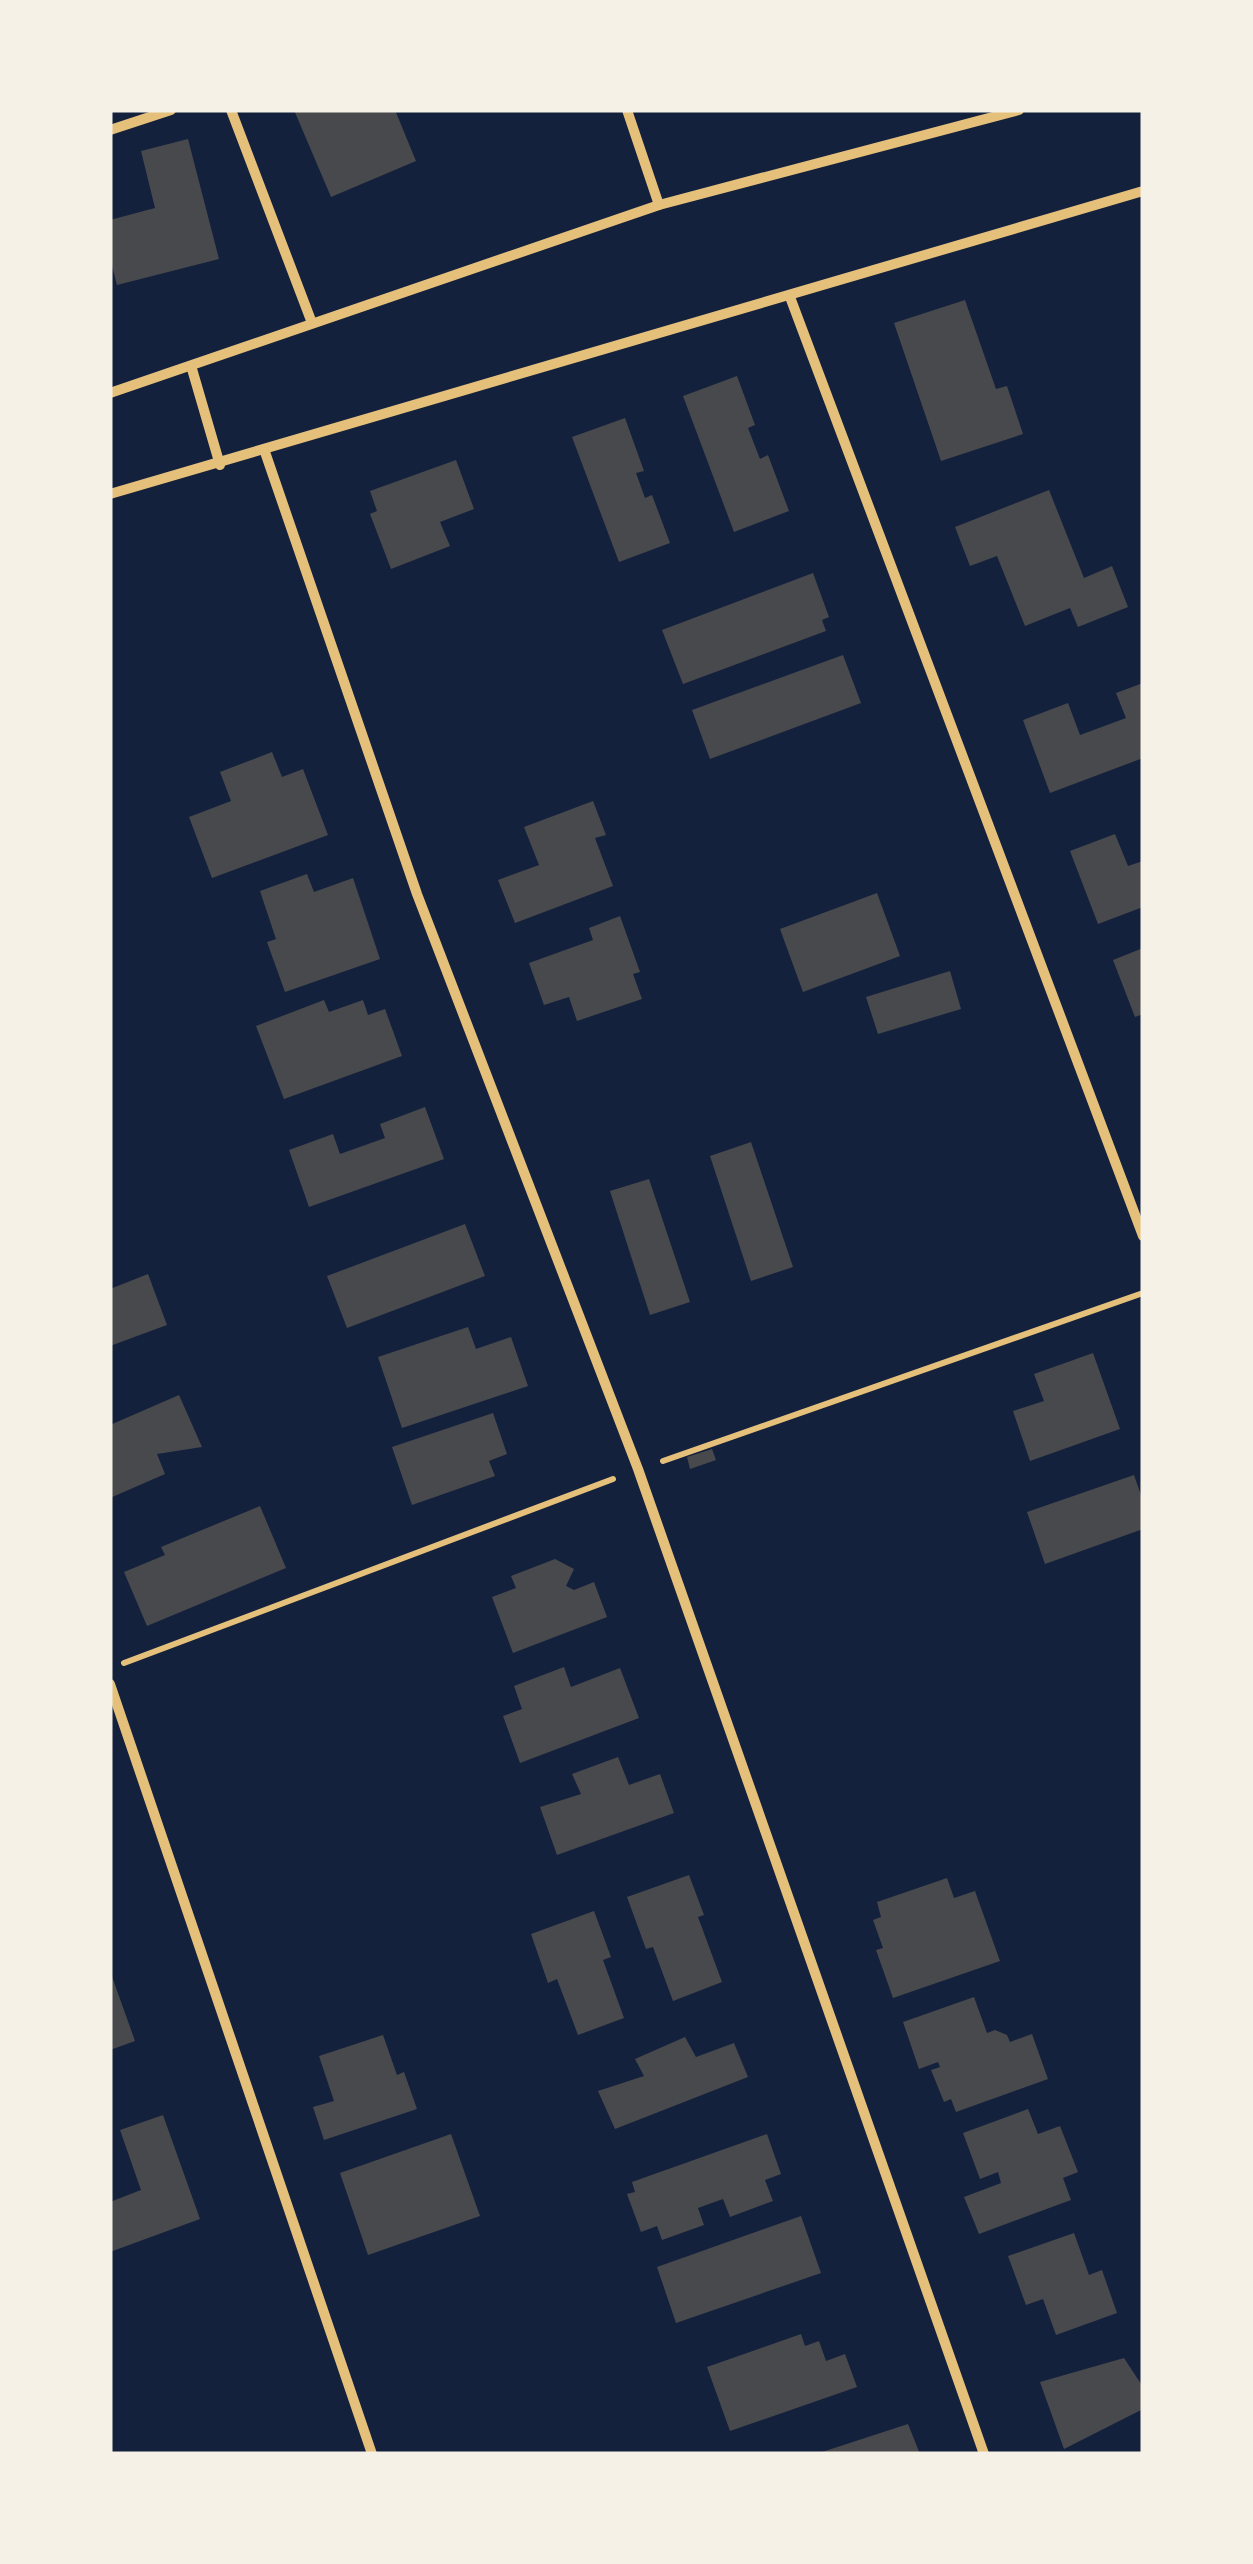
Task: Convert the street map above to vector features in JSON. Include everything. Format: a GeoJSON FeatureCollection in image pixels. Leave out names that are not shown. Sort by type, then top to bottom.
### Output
{"type":"FeatureCollection","features":[{"type":"Feature","properties":{"kind":"street"},"geometry":{"type":"LineString","coordinates":[[110,130],[172,110]]}},
{"type":"Feature","properties":{"kind":"street"},"geometry":{"type":"LineString","coordinates":[[231,110],[312,323]]}},
{"type":"Feature","properties":{"kind":"street"},"geometry":{"type":"LineString","coordinates":[[627,110],[659,205]]}},
{"type":"Feature","properties":{"kind":"street"},"geometry":{"type":"LineString","coordinates":[[110,393],[192,369],[312,323],[659,205],[1019,110]]}},
{"type":"Feature","properties":{"kind":"street"},"geometry":{"type":"LineString","coordinates":[[110,494],[265,452],[1143,192]]}},
{"type":"Feature","properties":{"kind":"street"},"geometry":{"type":"LineString","coordinates":[[790,297],[1143,1236]]}},
{"type":"Feature","properties":{"kind":"street"},"geometry":{"type":"LineString","coordinates":[[192,369],[220,464]]}},
{"type":"Feature","properties":{"kind":"street"},"geometry":{"type":"LineString","coordinates":[[265,452],[418,894],[638,1469],[984,2454]]}},
{"type":"Feature","properties":{"kind":"street"},"geometry":{"type":"LineString","coordinates":[[110,1684],[372,2454]]}},
{"type":"Feature","properties":{"kind":"path"},"geometry":{"type":"LineString","coordinates":[[110,1668],[638,1469],[1143,1293]]}},
{"type":"Feature","properties":{"kind":"building"},"geometry":{"type":"Polygon","coordinates":[[[294,110],[395,110],[416,161],[331,197],[294,110]]]}},
{"type":"Feature","properties":{"kind":"building"},"geometry":{"type":"Polygon","coordinates":[[[188,139],[219,259],[117,285],[110,258],[110,220],[155,208],[141,151],[188,139]]]}},
{"type":"Feature","properties":{"kind":"building"},"geometry":{"type":"Polygon","coordinates":[[[965,300],[996,389],[1007,386],[1023,434],[941,461],[894,323],[965,300]]]}},
{"type":"Feature","properties":{"kind":"building"},"geometry":{"type":"Polygon","coordinates":[[[737,376],[755,425],[748,428],[760,459],[768,455],[789,511],[734,532],[683,396],[737,376]]]}},
{"type":"Feature","properties":{"kind":"building"},"geometry":{"type":"Polygon","coordinates":[[[625,418],[644,471],[636,473],[645,498],[652,495],[670,543],[619,562],[572,437],[625,418]]]}},
{"type":"Feature","properties":{"kind":"building"},"geometry":{"type":"Polygon","coordinates":[[[456,460],[474,509],[440,522],[450,546],[391,569],[370,514],[377,511],[370,491],[456,460]]]}},
{"type":"Feature","properties":{"kind":"building"},"geometry":{"type":"Polygon","coordinates":[[[1049,490],[1084,578],[1112,566],[1128,607],[1078,627],[1070,608],[1025,626],[997,556],[970,566],[955,527],[1049,490]]]}},
{"type":"Feature","properties":{"kind":"building"},"geometry":{"type":"Polygon","coordinates":[[[813,573],[829,617],[822,620],[826,631],[683,684],[662,630],[813,573]]]}},
{"type":"Feature","properties":{"kind":"building"},"geometry":{"type":"Polygon","coordinates":[[[843,655],[861,703],[710,759],[692,710],[843,655]]]}},
{"type":"Feature","properties":{"kind":"building"},"geometry":{"type":"Polygon","coordinates":[[[1143,683],[1143,758],[1050,793],[1023,720],[1068,703],[1080,735],[1126,718],[1116,693],[1143,683]]]}},
{"type":"Feature","properties":{"kind":"building"},"geometry":{"type":"Polygon","coordinates":[[[272,752],[282,777],[303,769],[328,835],[212,878],[189,817],[231,801],[220,772],[272,752]]]}},
{"type":"Feature","properties":{"kind":"building"},"geometry":{"type":"Polygon","coordinates":[[[593,801],[606,835],[595,838],[613,886],[515,923],[498,880],[539,865],[524,827],[593,801]]]}},
{"type":"Feature","properties":{"kind":"building"},"geometry":{"type":"Polygon","coordinates":[[[1115,834],[1128,866],[1143,861],[1143,907],[1098,924],[1070,851],[1115,834]]]}},
{"type":"Feature","properties":{"kind":"building"},"geometry":{"type":"Polygon","coordinates":[[[307,874],[314,892],[353,878],[380,959],[285,992],[267,942],[276,939],[260,891],[307,874]]]}},
{"type":"Feature","properties":{"kind":"building"},"geometry":{"type":"Polygon","coordinates":[[[877,893],[900,956],[803,992],[780,929],[877,893]]]}},
{"type":"Feature","properties":{"kind":"building"},"geometry":{"type":"Polygon","coordinates":[[[620,916],[640,972],[633,974],[642,999],[577,1021],[569,997],[544,1005],[529,963],[593,940],[589,928],[620,916]]]}},
{"type":"Feature","properties":{"kind":"building"},"geometry":{"type":"Polygon","coordinates":[[[1143,948],[1143,1014],[1135,1017],[1113,960],[1143,948]]]}},
{"type":"Feature","properties":{"kind":"building"},"geometry":{"type":"Polygon","coordinates":[[[950,971],[961,1009],[878,1034],[866,997],[950,971]]]}},
{"type":"Feature","properties":{"kind":"building"},"geometry":{"type":"Polygon","coordinates":[[[324,1000],[329,1012],[363,1000],[368,1015],[385,1009],[402,1056],[284,1099],[256,1026],[324,1000]]]}},
{"type":"Feature","properties":{"kind":"building"},"geometry":{"type":"Polygon","coordinates":[[[425,1107],[444,1159],[309,1207],[289,1150],[333,1134],[340,1154],[385,1138],[380,1124],[425,1107]]]}},
{"type":"Feature","properties":{"kind":"building"},"geometry":{"type":"Polygon","coordinates":[[[751,1142],[793,1267],[751,1281],[710,1156],[751,1142]]]}},
{"type":"Feature","properties":{"kind":"building"},"geometry":{"type":"Polygon","coordinates":[[[649,1179],[690,1302],[650,1315],[610,1191],[649,1179]]]}},
{"type":"Feature","properties":{"kind":"building"},"geometry":{"type":"Polygon","coordinates":[[[465,1224],[485,1276],[347,1328],[327,1276],[465,1224]]]}},
{"type":"Feature","properties":{"kind":"building"},"geometry":{"type":"Polygon","coordinates":[[[148,1274],[167,1325],[110,1346],[110,1289],[148,1274]]]}},
{"type":"Feature","properties":{"kind":"building"},"geometry":{"type":"Polygon","coordinates":[[[468,1327],[476,1349],[511,1337],[528,1386],[402,1428],[378,1357],[468,1327]]]}},
{"type":"Feature","properties":{"kind":"building"},"geometry":{"type":"Polygon","coordinates":[[[1093,1353],[1120,1429],[1030,1461],[1013,1411],[1044,1401],[1034,1374],[1093,1353]]]}},
{"type":"Feature","properties":{"kind":"building"},"geometry":{"type":"Polygon","coordinates":[[[179,1395],[202,1447],[157,1454],[165,1474],[110,1498],[110,1425],[179,1395]]]}},
{"type":"Feature","properties":{"kind":"building"},"geometry":{"type":"Polygon","coordinates":[[[493,1413],[507,1454],[489,1461],[495,1476],[412,1505],[392,1447],[493,1413]]]}},
{"type":"Feature","properties":{"kind":"building"},"geometry":{"type":"Polygon","coordinates":[[[712,1449],[716,1460],[690,1469],[687,1457],[712,1449]]]}},
{"type":"Feature","properties":{"kind":"building"},"geometry":{"type":"Polygon","coordinates":[[[1134,1475],[1143,1501],[1143,1529],[1045,1564],[1027,1512],[1134,1475]]]}},
{"type":"Feature","properties":{"kind":"building"},"geometry":{"type":"Polygon","coordinates":[[[260,1506],[286,1568],[147,1626],[124,1572],[165,1555],[161,1547],[260,1506]]]}},
{"type":"Feature","properties":{"kind":"building"},"geometry":{"type":"Polygon","coordinates":[[[555,1559],[574,1569],[566,1586],[574,1590],[594,1582],[607,1617],[513,1653],[492,1597],[516,1588],[511,1576],[555,1559]]]}},
{"type":"Feature","properties":{"kind":"building"},"geometry":{"type":"Polygon","coordinates":[[[564,1667],[571,1687],[620,1668],[639,1718],[520,1763],[503,1716],[522,1709],[514,1686],[564,1667]]]}},
{"type":"Feature","properties":{"kind":"building"},"geometry":{"type":"Polygon","coordinates":[[[618,1757],[629,1785],[660,1774],[674,1813],[557,1855],[540,1807],[581,1794],[572,1774],[618,1757]]]}},
{"type":"Feature","properties":{"kind":"building"},"geometry":{"type":"Polygon","coordinates":[[[689,1875],[704,1915],[698,1917],[722,1982],[673,2001],[653,1947],[646,1949],[627,1897],[689,1875]]]}},
{"type":"Feature","properties":{"kind":"building"},"geometry":{"type":"Polygon","coordinates":[[[947,1878],[954,1898],[975,1891],[1000,1961],[893,1998],[876,1950],[883,1948],[873,1920],[881,1917],[877,1902],[947,1878]]]}},
{"type":"Feature","properties":{"kind":"building"},"geometry":{"type":"Polygon","coordinates":[[[594,1911],[611,1957],[603,1960],[624,2018],[578,2035],[557,1979],[548,1983],[531,1934],[594,1911]]]}},
{"type":"Feature","properties":{"kind":"building"},"geometry":{"type":"Polygon","coordinates":[[[110,1971],[135,2041],[110,2050],[110,1971]]]}},
{"type":"Feature","properties":{"kind":"building"},"geometry":{"type":"Polygon","coordinates":[[[974,1997],[987,2033],[995,2030],[1007,2035],[1010,2042],[1032,2034],[1048,2079],[956,2112],[951,2099],[944,2102],[931,2070],[940,2067],[938,2062],[919,2069],[903,2022],[974,1997]]]}},
{"type":"Feature","properties":{"kind":"building"},"geometry":{"type":"Polygon","coordinates":[[[383,2035],[397,2075],[404,2072],[417,2109],[324,2140],[313,2107],[334,2101],[319,2056],[383,2035]]]}},
{"type":"Feature","properties":{"kind":"building"},"geometry":{"type":"Polygon","coordinates":[[[685,2037],[696,2057],[734,2043],[748,2077],[615,2129],[598,2091],[644,2076],[635,2059],[685,2037]]]}},
{"type":"Feature","properties":{"kind":"building"},"geometry":{"type":"Polygon","coordinates":[[[1028,2109],[1038,2134],[1060,2126],[1078,2172],[1063,2178],[1071,2200],[979,2234],[964,2197],[1001,2183],[998,2172],[980,2179],[963,2133],[1028,2109]]]}},
{"type":"Feature","properties":{"kind":"building"},"geometry":{"type":"Polygon","coordinates":[[[163,2115],[200,2219],[110,2252],[110,2202],[141,2190],[120,2130],[163,2115]]]}},
{"type":"Feature","properties":{"kind":"building"},"geometry":{"type":"Polygon","coordinates":[[[451,2134],[480,2216],[368,2255],[340,2173],[451,2134]]]}},
{"type":"Feature","properties":{"kind":"building"},"geometry":{"type":"Polygon","coordinates":[[[767,2134],[781,2174],[765,2180],[773,2201],[730,2217],[723,2199],[698,2208],[704,2225],[662,2240],[657,2226],[641,2232],[627,2194],[635,2192],[632,2182],[767,2134]]]}},
{"type":"Feature","properties":{"kind":"building"},"geometry":{"type":"Polygon","coordinates":[[[801,2216],[821,2273],[676,2323],[657,2267],[801,2216]]]}},
{"type":"Feature","properties":{"kind":"building"},"geometry":{"type":"Polygon","coordinates":[[[1074,2233],[1089,2275],[1102,2270],[1117,2313],[1056,2335],[1043,2299],[1026,2305],[1008,2256],[1074,2233]]]}},
{"type":"Feature","properties":{"kind":"building"},"geometry":{"type":"Polygon","coordinates":[[[801,2334],[805,2346],[819,2341],[826,2361],[845,2354],[857,2387],[730,2431],[707,2367],[801,2334]]]}},
{"type":"Feature","properties":{"kind":"building"},"geometry":{"type":"Polygon","coordinates":[[[1124,2358],[1143,2387],[1143,2409],[1064,2449],[1040,2382],[1124,2358]]]}},
{"type":"Feature","properties":{"kind":"building"},"geometry":{"type":"Polygon","coordinates":[[[908,2424],[920,2454],[819,2454],[819,2453],[908,2424]]]}}]}
